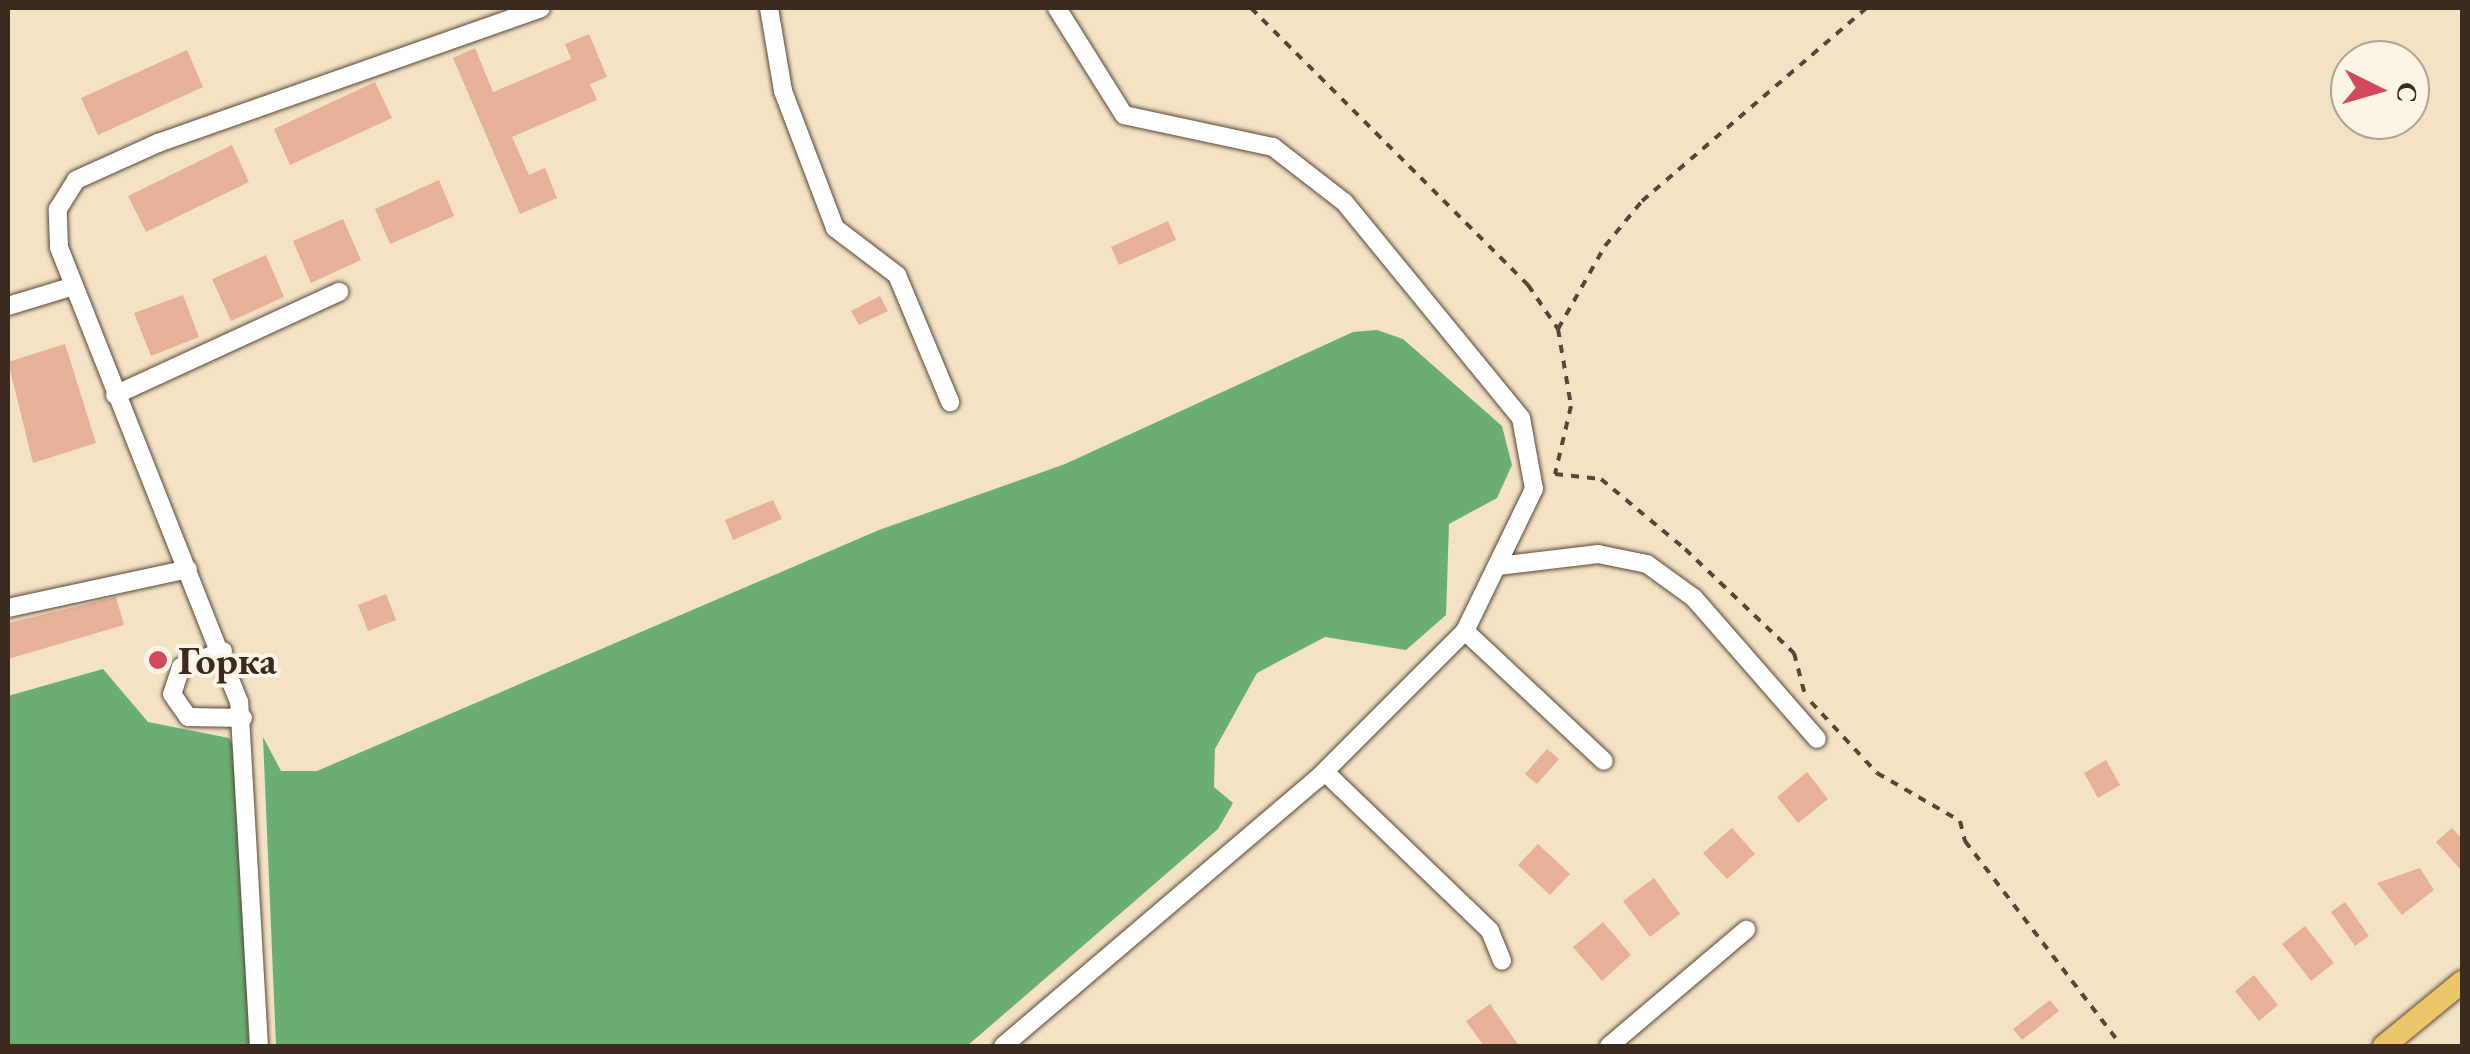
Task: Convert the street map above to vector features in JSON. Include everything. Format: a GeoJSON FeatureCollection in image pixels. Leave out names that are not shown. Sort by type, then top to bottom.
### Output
{"type":"FeatureCollection","features":[{"type":"Feature","properties":{"kind":"main road"},"geometry":{"type":"LineString","coordinates":[[2384,1046],[2462,982]]}},
{"type":"Feature","properties":{"kind":"street"},"geometry":{"type":"LineString","coordinates":[[259,1046],[243,718],[222,651],[116,394],[74,286],[56,227],[76,180],[412,47],[542,8]]}},
{"type":"Feature","properties":{"kind":"street"},"geometry":{"type":"LineString","coordinates":[[769,8],[783,91],[835,228],[897,275],[950,402]]}},
{"type":"Feature","properties":{"kind":"street"},"geometry":{"type":"LineString","coordinates":[[1003,1046],[1325,772],[1357,755],[1466,631],[1534,489],[1529,445],[1520,418],[1468,349],[1318,177],[1273,147],[1124,115],[1057,8]]}},
{"type":"Feature","properties":{"kind":"street"},"geometry":{"type":"LineString","coordinates":[[8,306],[74,286]]}},
{"type":"Feature","properties":{"kind":"street"},"geometry":{"type":"LineString","coordinates":[[116,394],[339,292]]}},
{"type":"Feature","properties":{"kind":"street"},"geometry":{"type":"LineString","coordinates":[[1498,566],[1598,554],[1646,564],[1694,598],[1817,738]]}},
{"type":"Feature","properties":{"kind":"street"},"geometry":{"type":"LineString","coordinates":[[8,608],[188,568]]}},
{"type":"Feature","properties":{"kind":"street"},"geometry":{"type":"LineString","coordinates":[[1466,631],[1604,761]]}},
{"type":"Feature","properties":{"kind":"street"},"geometry":{"type":"LineString","coordinates":[[222,651],[181,667],[172,694],[188,717],[243,718]]}},
{"type":"Feature","properties":{"kind":"street"},"geometry":{"type":"LineString","coordinates":[[1325,772],[1490,931],[1502,961]]}},
{"type":"Feature","properties":{"kind":"street"},"geometry":{"type":"LineString","coordinates":[[1609,1046],[1746,930]]}},
{"type":"Feature","properties":{"kind":"path"},"geometry":{"type":"LineString","coordinates":[[1250,8],[1528,285],[1558,330],[1570,406],[1555,474],[1601,479],[1794,653],[1805,696],[1877,773],[1960,821],[1965,841],[2122,1046]]}},
{"type":"Feature","properties":{"kind":"path"},"geometry":{"type":"LineString","coordinates":[[1558,330],[1604,246],[1642,201],[1866,8]]}},
{"type":"Feature","properties":{"kind":"green space"},"geometry":{"type":"Polygon","coordinates":[[[1377,330],[1403,339],[1502,426],[1512,465],[1497,498],[1449,524],[1446,615],[1406,650],[1325,637],[1257,673],[1215,749],[1214,787],[1233,803],[1218,829],[967,1046],[276,1046],[263,737],[281,771],[317,771],[879,530],[1065,464],[1353,332],[1377,330]]]}},
{"type":"Feature","properties":{"kind":"green space"},"geometry":{"type":"Polygon","coordinates":[[[103,669],[148,722],[229,738],[239,755],[249,1046],[8,1046],[8,696],[103,669]]]}},
{"type":"Feature","properties":{"kind":"building"},"geometry":{"type":"Polygon","coordinates":[[[589,34],[607,77],[590,84],[597,100],[512,137],[529,175],[545,168],[557,198],[520,214],[453,58],[475,48],[493,92],[571,59],[565,44],[589,34]]]}},
{"type":"Feature","properties":{"kind":"building"},"geometry":{"type":"Polygon","coordinates":[[[187,50],[203,87],[98,135],[81,98],[187,50]]]}},
{"type":"Feature","properties":{"kind":"building"},"geometry":{"type":"Polygon","coordinates":[[[375,82],[392,118],[290,165],[274,129],[375,82]]]}},
{"type":"Feature","properties":{"kind":"building"},"geometry":{"type":"Polygon","coordinates":[[[232,145],[249,182],[146,232],[128,196],[232,145]]]}},
{"type":"Feature","properties":{"kind":"building"},"geometry":{"type":"Polygon","coordinates":[[[439,180],[454,216],[390,244],[375,209],[439,180]]]}},
{"type":"Feature","properties":{"kind":"building"},"geometry":{"type":"Polygon","coordinates":[[[343,219],[361,260],[311,283],[293,241],[343,219]]]}},
{"type":"Feature","properties":{"kind":"building"},"geometry":{"type":"Polygon","coordinates":[[[1168,221],[1176,240],[1119,265],[1111,247],[1168,221]]]}},
{"type":"Feature","properties":{"kind":"building"},"geometry":{"type":"Polygon","coordinates":[[[266,255],[284,297],[231,321],[212,279],[266,255]]]}},
{"type":"Feature","properties":{"kind":"building"},"geometry":{"type":"Polygon","coordinates":[[[183,295],[199,337],[151,356],[134,313],[183,295]]]}},
{"type":"Feature","properties":{"kind":"building"},"geometry":{"type":"Polygon","coordinates":[[[880,296],[888,311],[859,325],[851,311],[880,296]]]}},
{"type":"Feature","properties":{"kind":"building"},"geometry":{"type":"Polygon","coordinates":[[[65,344],[96,443],[33,463],[8,362],[65,344]]]}},
{"type":"Feature","properties":{"kind":"building"},"geometry":{"type":"Polygon","coordinates":[[[773,500],[782,519],[733,540],[725,520],[773,500]]]}},
{"type":"Feature","properties":{"kind":"building"},"geometry":{"type":"Polygon","coordinates":[[[386,594],[396,620],[368,631],[358,605],[386,594]]]}},
{"type":"Feature","properties":{"kind":"building"},"geometry":{"type":"Polygon","coordinates":[[[116,597],[124,625],[8,659],[8,623],[116,597]]]}},
{"type":"Feature","properties":{"kind":"building"},"geometry":{"type":"Polygon","coordinates":[[[1547,749],[1559,759],[1537,784],[1525,774],[1547,749]]]}},
{"type":"Feature","properties":{"kind":"building"},"geometry":{"type":"Polygon","coordinates":[[[2106,760],[2120,785],[2098,798],[2084,773],[2106,760]]]}},
{"type":"Feature","properties":{"kind":"building"},"geometry":{"type":"Polygon","coordinates":[[[1807,772],[1828,799],[1798,823],[1777,797],[1807,772]]]}},
{"type":"Feature","properties":{"kind":"building"},"geometry":{"type":"Polygon","coordinates":[[[1732,828],[1755,854],[1727,879],[1703,853],[1732,828]]]}},
{"type":"Feature","properties":{"kind":"building"},"geometry":{"type":"Polygon","coordinates":[[[2452,828],[2462,839],[2462,871],[2436,842],[2452,828]]]}},
{"type":"Feature","properties":{"kind":"building"},"geometry":{"type":"Polygon","coordinates":[[[1538,844],[1570,874],[1550,895],[1518,865],[1538,844]]]}},
{"type":"Feature","properties":{"kind":"building"},"geometry":{"type":"Polygon","coordinates":[[[2420,868],[2434,890],[2402,915],[2377,883],[2420,868]]]}},
{"type":"Feature","properties":{"kind":"building"},"geometry":{"type":"Polygon","coordinates":[[[1654,878],[1680,914],[1650,937],[1623,901],[1654,878]]]}},
{"type":"Feature","properties":{"kind":"building"},"geometry":{"type":"Polygon","coordinates":[[[2345,902],[2369,936],[2355,946],[2331,912],[2345,902]]]}},
{"type":"Feature","properties":{"kind":"building"},"geometry":{"type":"Polygon","coordinates":[[[1603,922],[1631,955],[1602,981],[1573,947],[1603,922]]]}},
{"type":"Feature","properties":{"kind":"building"},"geometry":{"type":"Polygon","coordinates":[[[2305,926],[2334,963],[2311,981],[2282,944],[2305,926]]]}},
{"type":"Feature","properties":{"kind":"building"},"geometry":{"type":"Polygon","coordinates":[[[2254,975],[2278,1005],[2259,1021],[2235,991],[2254,975]]]}},
{"type":"Feature","properties":{"kind":"building"},"geometry":{"type":"Polygon","coordinates":[[[2050,1000],[2059,1011],[2022,1040],[2013,1029],[2050,1000]]]}},
{"type":"Feature","properties":{"kind":"building"},"geometry":{"type":"Polygon","coordinates":[[[1490,1004],[1519,1046],[1484,1046],[1466,1021],[1490,1004]]]}},
{"type":"Feature","properties":{"kind":"place","name":"Горка"},"geometry":{"type":"Point","coordinates":[158,660]}}]}
